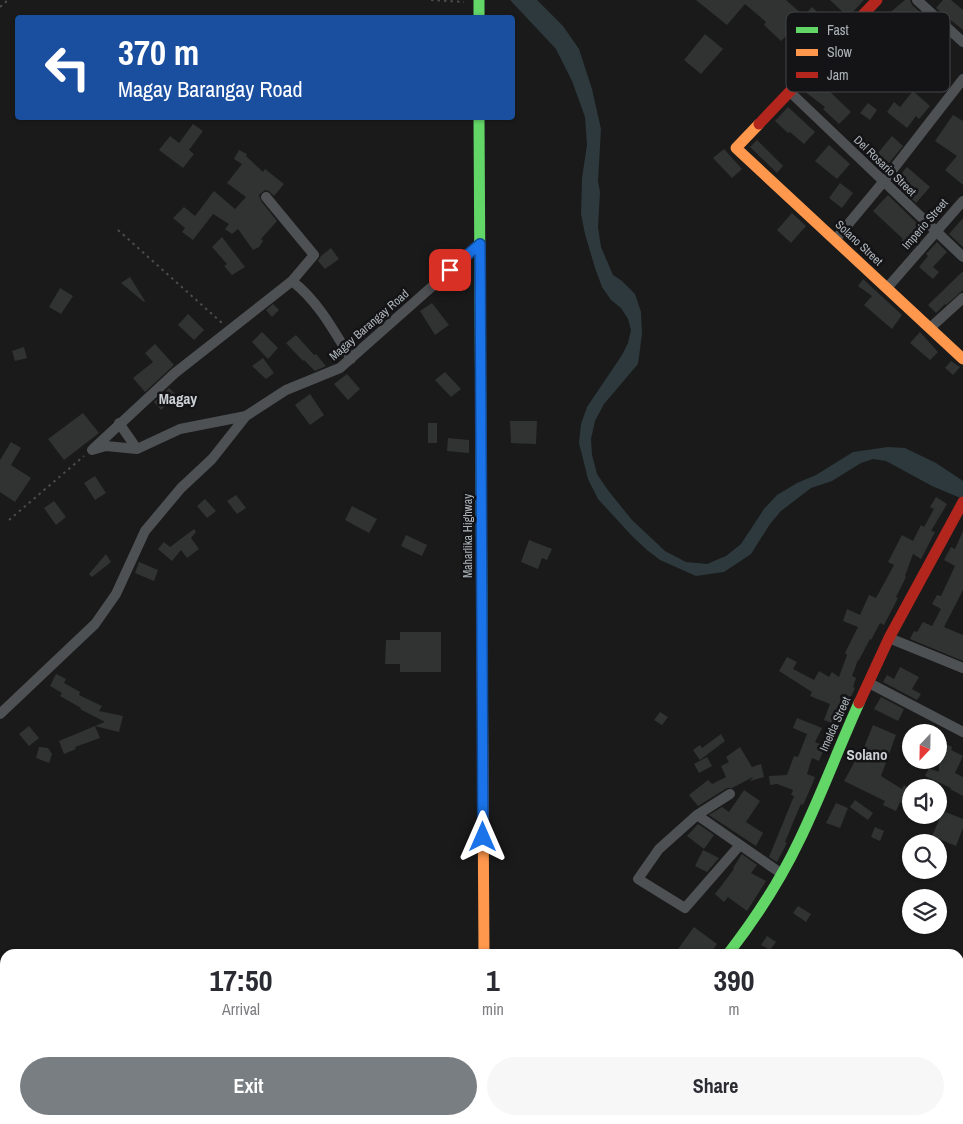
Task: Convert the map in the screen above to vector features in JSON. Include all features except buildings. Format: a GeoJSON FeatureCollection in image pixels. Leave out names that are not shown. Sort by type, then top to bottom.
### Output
{"type":"FeatureCollection","features":[{"type":"Feature","properties":{"kind":"main road"},"geometry":{"type":"LineString","coordinates":[[866,12],[877,0]]}},
{"type":"Feature","properties":{"kind":"main road"},"geometry":{"type":"LineString","coordinates":[[478,2],[479,15]]}},
{"type":"Feature","properties":{"kind":"main road","name":"Solano Street"},"geometry":{"type":"LineString","coordinates":[[790,92],[736,148],[963,358]]}},
{"type":"Feature","properties":{"kind":"main road","name":"Maharlika Highway"},"geometry":{"type":"LineString","coordinates":[[479,120],[484,949]]}},
{"type":"Feature","properties":{"kind":"main road","name":"Imelda Street"},"geometry":{"type":"LineString","coordinates":[[732,949],[748,928],[782,874],[800,840],[842,740],[889,638],[961,506]]}},
{"type":"Feature","properties":{"kind":"street"},"geometry":{"type":"LineString","coordinates":[[918,0],[931,12]]}},
{"type":"Feature","properties":{"kind":"street"},"geometry":{"type":"LineString","coordinates":[[950,30],[963,42]]}},
{"type":"Feature","properties":{"kind":"street"},"geometry":{"type":"LineString","coordinates":[[835,240],[884,182],[963,79]]}},
{"type":"Feature","properties":{"kind":"street","name":"Del Rosario Street"},"geometry":{"type":"LineString","coordinates":[[790,92],[963,257]]}},
{"type":"Feature","properties":{"kind":"street"},"geometry":{"type":"LineString","coordinates":[[92,450],[175,373],[292,281],[314,255],[266,197]]}},
{"type":"Feature","properties":{"kind":"street","name":"Imperio Street"},"geometry":{"type":"LineString","coordinates":[[887,288],[963,201]]}},
{"type":"Feature","properties":{"kind":"street","name":"Magay Barangay Road"},"geometry":{"type":"LineString","coordinates":[[137,449],[180,429],[246,416],[286,390],[340,368],[480,244]]}},
{"type":"Feature","properties":{"kind":"street"},"geometry":{"type":"LineString","coordinates":[[292,281],[303,289],[324,316],[351,359]]}},
{"type":"Feature","properties":{"kind":"street"},"geometry":{"type":"LineString","coordinates":[[930,328],[963,298]]}},
{"type":"Feature","properties":{"kind":"street"},"geometry":{"type":"LineString","coordinates":[[0,714],[95,624],[116,594],[145,531],[181,488],[212,459],[246,416]]}},
{"type":"Feature","properties":{"kind":"street"},"geometry":{"type":"LineString","coordinates":[[119,423],[137,449]]}},
{"type":"Feature","properties":{"kind":"street"},"geometry":{"type":"LineString","coordinates":[[92,450],[106,446],[137,449]]}},
{"type":"Feature","properties":{"kind":"street"},"geometry":{"type":"LineString","coordinates":[[889,638],[963,668]]}},
{"type":"Feature","properties":{"kind":"street"},"geometry":{"type":"LineString","coordinates":[[868,683],[963,732]]}},
{"type":"Feature","properties":{"kind":"street"},"geometry":{"type":"LineString","coordinates":[[730,794],[697,815],[659,849],[638,879],[685,908],[740,845]]}},
{"type":"Feature","properties":{"kind":"street"},"geometry":{"type":"LineString","coordinates":[[697,815],[782,874]]}},
{"type":"Feature","properties":{"kind":"path"},"geometry":{"type":"LineString","coordinates":[[0,6],[8,0]]}},
{"type":"Feature","properties":{"kind":"path"},"geometry":{"type":"LineString","coordinates":[[431,0],[478,2]]}},
{"type":"Feature","properties":{"kind":"path"},"geometry":{"type":"LineString","coordinates":[[118,230],[230,330]]}},
{"type":"Feature","properties":{"kind":"path"},"geometry":{"type":"LineString","coordinates":[[9,520],[72,464],[92,450]]}},
{"type":"Feature","properties":{"kind":"shaded area"},"geometry":{"type":"Polygon","coordinates":[[[510,0],[537,0],[563,26],[579,49],[592,89],[601,129],[598,227],[601,247],[613,275],[635,294],[641,312],[642,334],[638,364],[604,404],[595,421],[591,439],[592,455],[597,474],[632,520],[665,551],[686,562],[707,564],[726,556],[741,544],[764,509],[777,495],[797,483],[816,475],[853,452],[888,447],[905,448],[936,463],[963,481],[963,499],[932,486],[886,461],[873,459],[861,463],[832,481],[811,488],[781,511],[770,524],[751,554],[724,572],[696,576],[660,560],[647,550],[598,499],[588,479],[579,443],[581,424],[587,407],[622,355],[628,343],[631,330],[628,319],[621,308],[611,300],[602,287],[585,234],[581,214],[582,178],[587,145],[585,117],[572,81],[556,49],[510,0]]]}},
{"type":"Feature","properties":{"kind":"traffic: fast"},"geometry":{"type":"LineString","coordinates":[[479,0],[479,15]]}},
{"type":"Feature","properties":{"kind":"traffic: fast"},"geometry":{"type":"LineString","coordinates":[[479,120],[482,629]]}},
{"type":"Feature","properties":{"kind":"traffic: fast"},"geometry":{"type":"LineString","coordinates":[[732,949],[748,927],[792,856],[859,703]]}},
{"type":"Feature","properties":{"kind":"traffic: slow"},"geometry":{"type":"LineString","coordinates":[[759,124],[736,148],[963,359]]}},
{"type":"Feature","properties":{"kind":"traffic: slow"},"geometry":{"type":"LineString","coordinates":[[482,629],[484,949]]}},
{"type":"Feature","properties":{"kind":"traffic: jam"},"geometry":{"type":"LineString","coordinates":[[866,12],[877,0]]}},
{"type":"Feature","properties":{"kind":"traffic: jam"},"geometry":{"type":"LineString","coordinates":[[759,124],[789,92]]}},
{"type":"Feature","properties":{"kind":"traffic: jam"},"geometry":{"type":"LineString","coordinates":[[859,703],[889,638],[963,502]]}},
{"type":"Feature","properties":{"kind":"district","name":"Magay"},"geometry":{"type":"Point","coordinates":[178,399]}},
{"type":"Feature","properties":{"kind":"district","name":"Solano"},"geometry":{"type":"Point","coordinates":[867,755]}},
{"type":"Feature","properties":{"kind":"route"},"geometry":{"type":"LineString","coordinates":[[450,270],[480,244],[483,837]]}}]}
